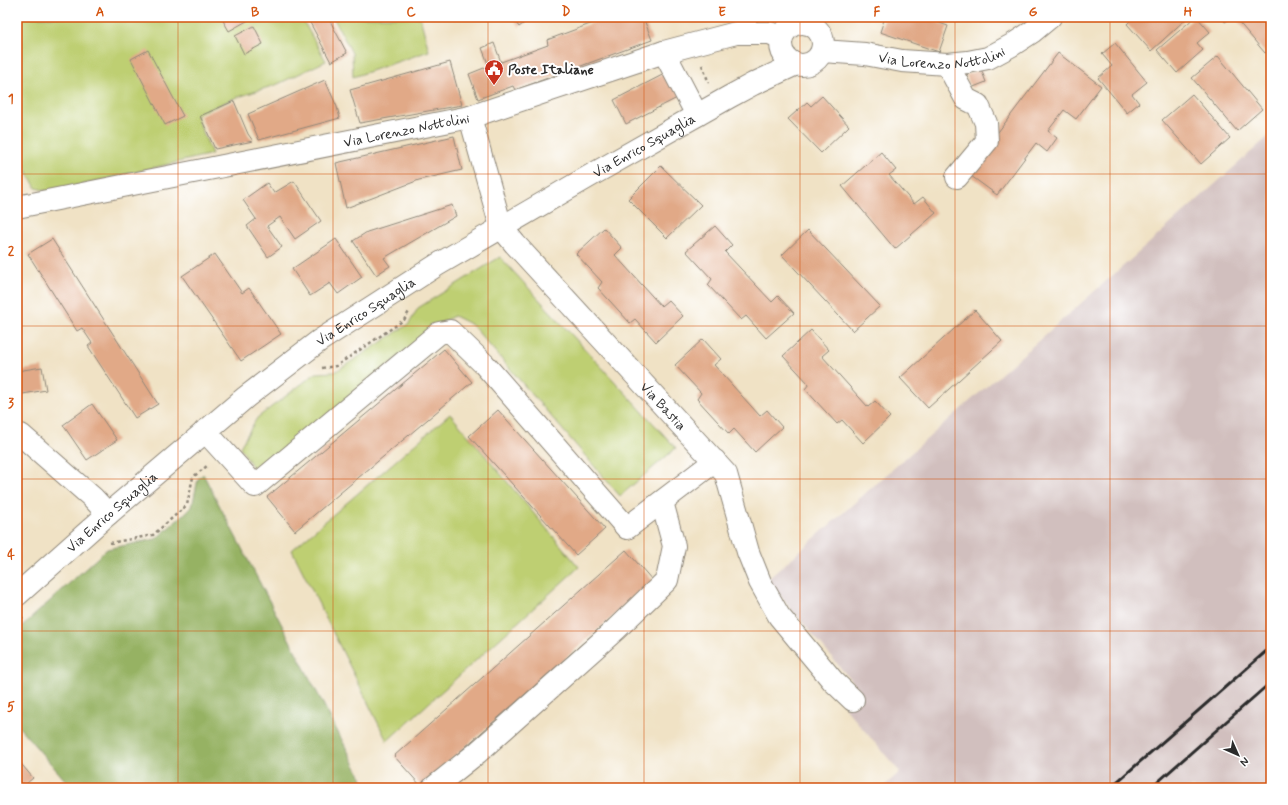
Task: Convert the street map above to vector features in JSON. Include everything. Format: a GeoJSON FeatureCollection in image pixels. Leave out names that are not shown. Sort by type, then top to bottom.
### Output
{"type":"FeatureCollection","features":[{"type":"Feature","properties":{"kind":"street","name":"Via Lorenzo Nottolini"},"geometry":{"type":"LineString","coordinates":[[19,201],[470,117],[664,52],[736,33],[770,33],[791,39],[800,22],[807,23],[813,25],[822,34],[866,54],[902,61],[947,64],[988,58],[1032,32],[1050,17]]}},
{"type":"Feature","properties":{"kind":"street"},"geometry":{"type":"LineString","coordinates":[[791,39],[802,65],[814,61],[822,34]]}},
{"type":"Feature","properties":{"kind":"street","name":"Via Enrico Squaglia"},"geometry":{"type":"LineString","coordinates":[[23,603],[108,514],[246,397],[319,342],[437,265],[753,84],[791,39]]}},
{"type":"Feature","properties":{"kind":"street"},"geometry":{"type":"LineString","coordinates":[[664,52],[697,115]]}},
{"type":"Feature","properties":{"kind":"street"},"geometry":{"type":"LineString","coordinates":[[947,64],[966,100],[978,105],[986,123],[986,140],[957,177]]}},
{"type":"Feature","properties":{"kind":"street","name":"Via Bastia"},"geometry":{"type":"LineString","coordinates":[[470,117],[501,227],[726,474],[748,552],[760,582],[779,616],[833,681],[853,700]]}},
{"type":"Feature","properties":{"kind":"street"},"geometry":{"type":"LineString","coordinates":[[205,431],[256,486],[439,333],[450,331],[484,364],[627,528],[715,461]]}},
{"type":"Feature","properties":{"kind":"street"},"geometry":{"type":"LineString","coordinates":[[21,435],[93,498],[108,514]]}},
{"type":"Feature","properties":{"kind":"street"},"geometry":{"type":"LineString","coordinates":[[433,788],[494,737],[615,630],[666,580],[674,546],[662,502]]}},
{"type":"Feature","properties":{"kind":"path"},"geometry":{"type":"LineString","coordinates":[[692,44],[718,103]]}},
{"type":"Feature","properties":{"kind":"path"},"geometry":{"type":"LineString","coordinates":[[317,368],[336,366],[404,320],[413,304]]}},
{"type":"Feature","properties":{"kind":"path"},"geometry":{"type":"LineString","coordinates":[[105,544],[153,535],[187,505],[193,477],[224,452]]}},
{"type":"Feature","properties":{"kind":"path"},"geometry":{"type":"LineString","coordinates":[[17,622],[23,603]]}},
{"type":"Feature","properties":{"kind":"shaded area"},"geometry":{"type":"Polygon","coordinates":[[[1271,134],[1271,787],[882,788],[900,772],[845,708],[860,691],[767,580],[1271,134]]]}},
{"type":"Feature","properties":{"kind":"green space"},"geometry":{"type":"Polygon","coordinates":[[[17,17],[301,17],[326,61],[278,84],[235,98],[196,115],[212,154],[51,192],[36,188],[17,149],[17,17]]]}},
{"type":"Feature","properties":{"kind":"green space"},"geometry":{"type":"Polygon","coordinates":[[[333,17],[420,17],[429,51],[353,77],[352,53],[333,17]]]}},
{"type":"Feature","properties":{"kind":"green space"},"geometry":{"type":"Polygon","coordinates":[[[500,257],[676,448],[620,496],[472,325],[454,316],[438,324],[257,474],[240,447],[257,418],[316,373],[335,372],[409,324],[418,308],[500,257]]]}},
{"type":"Feature","properties":{"kind":"green space"},"geometry":{"type":"Polygon","coordinates":[[[450,414],[579,567],[387,741],[292,550],[450,414]]]}},
{"type":"Feature","properties":{"kind":"green space"},"geometry":{"type":"Polygon","coordinates":[[[203,474],[367,788],[72,788],[17,725],[17,631],[107,549],[156,539],[192,507],[198,479],[203,474]]]}},
{"type":"Feature","properties":{"kind":"building"},"geometry":{"type":"Polygon","coordinates":[[[221,17],[254,17],[229,31],[221,17]]]}},
{"type":"Feature","properties":{"kind":"building"},"geometry":{"type":"Polygon","coordinates":[[[307,17],[328,17],[347,53],[331,62],[307,17]]]}},
{"type":"Feature","properties":{"kind":"building"},"geometry":{"type":"Polygon","coordinates":[[[512,17],[532,17],[519,27],[512,17]]]}},
{"type":"Feature","properties":{"kind":"building"},"geometry":{"type":"Polygon","coordinates":[[[609,17],[643,17],[652,40],[515,90],[513,86],[478,99],[469,74],[489,66],[482,48],[494,43],[501,62],[548,45],[547,40],[609,17]]]}},
{"type":"Feature","properties":{"kind":"building"},"geometry":{"type":"Polygon","coordinates":[[[885,17],[923,17],[948,26],[939,52],[880,32],[885,17]]]}},
{"type":"Feature","properties":{"kind":"building"},"geometry":{"type":"Polygon","coordinates":[[[1134,17],[1188,17],[1151,51],[1127,24],[1134,17]]]}},
{"type":"Feature","properties":{"kind":"building"},"geometry":{"type":"Polygon","coordinates":[[[1195,17],[1197,17],[1210,32],[1197,43],[1203,50],[1177,73],[1157,50],[1195,17]]]}},
{"type":"Feature","properties":{"kind":"building"},"geometry":{"type":"Polygon","coordinates":[[[1221,17],[1233,17],[1225,22],[1221,17]]]}},
{"type":"Feature","properties":{"kind":"building"},"geometry":{"type":"Polygon","coordinates":[[[1240,17],[1271,17],[1271,49],[1265,53],[1237,20],[1240,17]]]}},
{"type":"Feature","properties":{"kind":"building"},"geometry":{"type":"Polygon","coordinates":[[[254,26],[263,44],[244,54],[235,36],[254,26]]]}},
{"type":"Feature","properties":{"kind":"building"},"geometry":{"type":"Polygon","coordinates":[[[1115,43],[1147,82],[1132,94],[1139,103],[1127,113],[1098,78],[1112,66],[1102,54],[1115,43]]]}},
{"type":"Feature","properties":{"kind":"building"},"geometry":{"type":"Polygon","coordinates":[[[148,50],[183,116],[165,125],[131,59],[148,50]]]}},
{"type":"Feature","properties":{"kind":"building"},"geometry":{"type":"Polygon","coordinates":[[[1058,53],[1101,86],[1076,119],[1064,110],[1048,131],[1057,138],[1047,152],[1036,143],[997,195],[967,173],[1058,53]]]}},
{"type":"Feature","properties":{"kind":"building"},"geometry":{"type":"Polygon","coordinates":[[[1218,56],[1262,109],[1237,131],[1192,78],[1218,56]]]}},
{"type":"Feature","properties":{"kind":"building"},"geometry":{"type":"Polygon","coordinates":[[[450,62],[462,105],[360,123],[350,90],[450,62]]]}},
{"type":"Feature","properties":{"kind":"building"},"geometry":{"type":"Polygon","coordinates":[[[981,69],[986,82],[971,88],[966,75],[981,69]]]}},
{"type":"Feature","properties":{"kind":"building"},"geometry":{"type":"Polygon","coordinates":[[[668,72],[681,96],[626,124],[614,100],[668,72]]]}},
{"type":"Feature","properties":{"kind":"building"},"geometry":{"type":"Polygon","coordinates":[[[325,80],[337,107],[340,118],[259,140],[248,114],[325,80]]]}},
{"type":"Feature","properties":{"kind":"building"},"geometry":{"type":"Polygon","coordinates":[[[1192,94],[1230,138],[1201,164],[1162,120],[1192,94]]]}},
{"type":"Feature","properties":{"kind":"building"},"geometry":{"type":"Polygon","coordinates":[[[822,96],[849,126],[821,153],[788,119],[807,102],[811,106],[822,96]]]}},
{"type":"Feature","properties":{"kind":"building"},"geometry":{"type":"Polygon","coordinates":[[[234,101],[248,134],[253,141],[215,149],[200,116],[234,101]]]}},
{"type":"Feature","properties":{"kind":"building"},"geometry":{"type":"Polygon","coordinates":[[[454,136],[462,170],[419,180],[346,208],[336,163],[454,136]]]}},
{"type":"Feature","properties":{"kind":"building"},"geometry":{"type":"Polygon","coordinates":[[[881,152],[896,170],[889,175],[914,204],[923,197],[936,213],[895,249],[842,186],[881,152]]]}},
{"type":"Feature","properties":{"kind":"building"},"geometry":{"type":"Polygon","coordinates":[[[661,166],[701,205],[667,238],[628,199],[661,166]]]}},
{"type":"Feature","properties":{"kind":"building"},"geometry":{"type":"Polygon","coordinates":[[[294,181],[321,221],[295,239],[280,217],[267,226],[282,247],[268,257],[247,226],[256,219],[243,200],[267,183],[274,193],[294,181]]]}},
{"type":"Feature","properties":{"kind":"building"},"geometry":{"type":"Polygon","coordinates":[[[452,205],[456,216],[384,258],[390,266],[376,275],[353,241],[367,232],[452,205]]]}},
{"type":"Feature","properties":{"kind":"building"},"geometry":{"type":"Polygon","coordinates":[[[715,226],[732,245],[725,252],[772,302],[778,296],[794,313],[766,338],[746,316],[741,320],[708,285],[712,279],[686,251],[715,226]]]}},
{"type":"Feature","properties":{"kind":"building"},"geometry":{"type":"Polygon","coordinates":[[[604,228],[622,248],[615,255],[661,306],[668,300],[683,316],[656,342],[635,319],[630,323],[598,288],[602,282],[576,254],[604,228]]]}},
{"type":"Feature","properties":{"kind":"building"},"geometry":{"type":"Polygon","coordinates":[[[808,230],[880,306],[853,331],[782,255],[808,230]]]}},
{"type":"Feature","properties":{"kind":"building"},"geometry":{"type":"Polygon","coordinates":[[[52,239],[158,404],[135,418],[88,346],[92,343],[82,328],[77,331],[28,254],[52,239]]]}},
{"type":"Feature","properties":{"kind":"building"},"geometry":{"type":"Polygon","coordinates":[[[336,239],[362,277],[338,294],[330,283],[310,296],[292,269],[336,239]]]}},
{"type":"Feature","properties":{"kind":"building"},"geometry":{"type":"Polygon","coordinates":[[[215,254],[242,293],[249,288],[281,334],[241,361],[182,276],[215,254]]]}},
{"type":"Feature","properties":{"kind":"building"},"geometry":{"type":"Polygon","coordinates":[[[975,310],[1002,341],[928,408],[900,378],[975,310]]]}},
{"type":"Feature","properties":{"kind":"building"},"geometry":{"type":"Polygon","coordinates":[[[811,330],[829,350],[822,356],[868,407],[875,401],[890,417],[863,443],[842,420],[837,424],[805,389],[809,384],[783,356],[811,330]]]}},
{"type":"Feature","properties":{"kind":"building"},"geometry":{"type":"Polygon","coordinates":[[[703,339],[721,359],[714,365],[760,416],[767,410],[782,427],[755,452],[734,429],[729,434],[697,399],[701,393],[675,365],[703,339]]]}},
{"type":"Feature","properties":{"kind":"building"},"geometry":{"type":"Polygon","coordinates":[[[444,349],[472,382],[295,531],[267,497],[444,349]]]}},
{"type":"Feature","properties":{"kind":"building"},"geometry":{"type":"Polygon","coordinates":[[[42,367],[46,390],[17,395],[17,371],[42,367]]]}},
{"type":"Feature","properties":{"kind":"building"},"geometry":{"type":"Polygon","coordinates":[[[92,404],[117,440],[87,460],[63,425],[92,404]]]}},
{"type":"Feature","properties":{"kind":"building"},"geometry":{"type":"Polygon","coordinates":[[[498,410],[605,529],[576,555],[469,436],[498,410]]]}},
{"type":"Feature","properties":{"kind":"building"},"geometry":{"type":"Polygon","coordinates":[[[626,550],[653,581],[421,786],[394,756],[626,550]]]}},
{"type":"Feature","properties":{"kind":"building"},"geometry":{"type":"Polygon","coordinates":[[[17,759],[33,778],[21,788],[17,788],[17,759]]]}},
{"type":"Feature","properties":{"kind":"railway"},"geometry":{"type":"LineString","coordinates":[[1110,788],[1271,647]]}},
{"type":"Feature","properties":{"kind":"railway"},"geometry":{"type":"LineString","coordinates":[[1151,788],[1271,682]]}},
{"type":"Feature","properties":{"kind":"place","name":"Poste Italiane"},"geometry":{"type":"Point","coordinates":[494,86]}}]}
